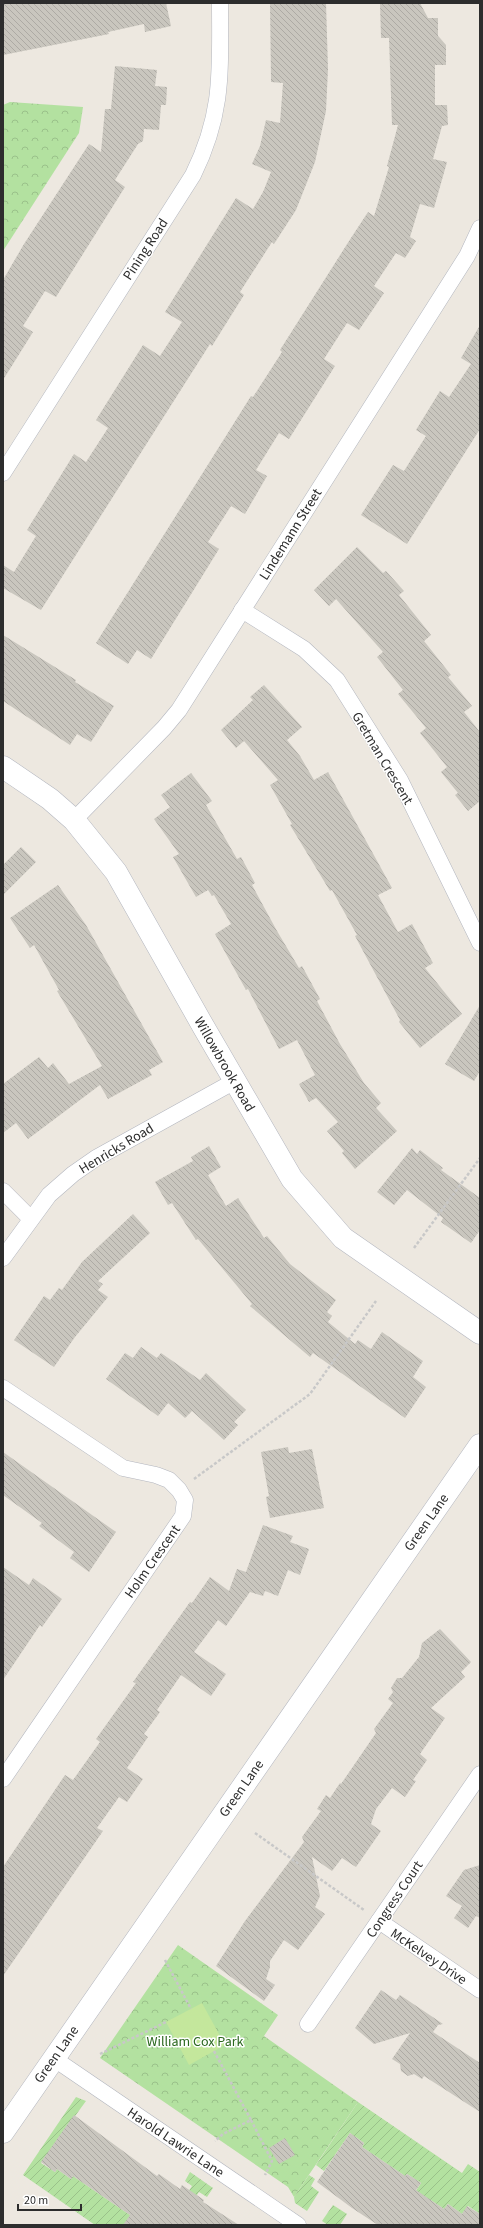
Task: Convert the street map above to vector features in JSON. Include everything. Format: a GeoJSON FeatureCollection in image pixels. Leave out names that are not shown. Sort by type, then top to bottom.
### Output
{"type":"FeatureCollection","features":[{"type":"Feature","properties":{"kind":"street","name":"Pining Road"},"geometry":{"type":"LineString","coordinates":[[3,473],[193,175],[205,151],[213,125],[220,82],[220,3]]}},
{"type":"Feature","properties":{"kind":"street","name":"Lindemann Street"},"geometry":{"type":"LineString","coordinates":[[74,820],[164,728],[179,710],[467,256],[480,228]]}},
{"type":"Feature","properties":{"kind":"street","name":"Gretman Crescent"},"geometry":{"type":"LineString","coordinates":[[242,610],[304,649],[337,680],[400,780],[480,943]]}},
{"type":"Feature","properties":{"kind":"street","name":"Willowbrook Road"},"geometry":{"type":"LineString","coordinates":[[3,767],[50,799],[74,820],[116,872],[292,1179],[344,1238],[480,1334]]}},
{"type":"Feature","properties":{"kind":"street","name":"Henricks Road"},"geometry":{"type":"LineString","coordinates":[[3,1258],[30,1218],[49,1195],[73,1174],[96,1158],[235,1081]]}},
{"type":"Feature","properties":{"kind":"street"},"geometry":{"type":"LineString","coordinates":[[3,1191],[30,1218]]}},
{"type":"Feature","properties":{"kind":"street"},"geometry":{"type":"LineString","coordinates":[[3,1388],[122,1468],[156,1475],[169,1480],[179,1490]]}},
{"type":"Feature","properties":{"kind":"street","name":"Green Lane"},"geometry":{"type":"LineString","coordinates":[[3,2132],[480,1445]]}},
{"type":"Feature","properties":{"kind":"street","name":"Holm Crescent"},"geometry":{"type":"LineString","coordinates":[[3,1779],[183,1516],[185,1500],[179,1490]]}},
{"type":"Feature","properties":{"kind":"street","name":"Congress Court"},"geometry":{"type":"LineString","coordinates":[[308,2024],[480,1774]]}},
{"type":"Feature","properties":{"kind":"street","name":"McKelvey Drive"},"geometry":{"type":"LineString","coordinates":[[379,1921],[480,1990]]}},
{"type":"Feature","properties":{"kind":"street","name":"Harold Lawrie Lane"},"geometry":{"type":"LineString","coordinates":[[53,2058],[298,2225]]}},
{"type":"Feature","properties":{"kind":"path"},"geometry":{"type":"LineString","coordinates":[[414,1248],[480,1158]]}},
{"type":"Feature","properties":{"kind":"path"},"geometry":{"type":"LineString","coordinates":[[179,1490],[310,1394],[376,1301]]}},
{"type":"Feature","properties":{"kind":"path"},"geometry":{"type":"LineString","coordinates":[[255,1833],[379,1921]]}},
{"type":"Feature","properties":{"kind":"path"},"geometry":{"type":"LineString","coordinates":[[165,1960],[191,2009]]}},
{"type":"Feature","properties":{"kind":"path"},"geometry":{"type":"LineString","coordinates":[[100,2054],[166,2022]]}},
{"type":"Feature","properties":{"kind":"path"},"geometry":{"type":"LineString","coordinates":[[214,2051],[272,2161],[265,2175]]}},
{"type":"Feature","properties":{"kind":"path"},"geometry":{"type":"LineString","coordinates":[[215,2141],[223,2134],[251,2120]]}},
{"type":"Feature","properties":{"kind":"green space"},"geometry":{"type":"Polygon","coordinates":[[[10,102],[83,107],[79,133],[3,251],[3,105],[10,102]]]}},
{"type":"Feature","properties":{"kind":"green space","name":"William Cox Park"},"geometry":{"type":"Polygon","coordinates":[[[178,1945],[278,2015],[264,2036],[358,2102],[294,2197],[288,2187],[100,2058],[178,1945]]]}},
{"type":"Feature","properties":{"kind":"green space"},"geometry":{"type":"Polygon","coordinates":[[[202,2003],[225,2045],[189,2065],[166,2022],[202,2003]]]}},
{"type":"Feature","properties":{"kind":"green space"},"geometry":{"type":"Polygon","coordinates":[[[76,2097],[86,2101],[41,2163],[55,2172],[57,2169],[71,2179],[73,2176],[130,2215],[133,2225],[95,2225],[23,2175],[76,2097]]]}},
{"type":"Feature","properties":{"kind":"green space"},"geometry":{"type":"Polygon","coordinates":[[[358,2102],[462,2173],[468,2164],[480,2172],[480,2214],[468,2206],[462,2214],[448,2204],[444,2209],[429,2199],[411,2225],[393,2225],[421,2183],[407,2174],[405,2176],[362,2147],[364,2143],[350,2133],[324,2171],[316,2165],[358,2102]]]}},
{"type":"Feature","properties":{"kind":"green space"},"geometry":{"type":"Polygon","coordinates":[[[190,2172],[213,2188],[207,2197],[199,2192],[176,2225],[166,2225],[192,2186],[185,2181],[190,2172]]]}},
{"type":"Feature","properties":{"kind":"green space"},"geometry":{"type":"Polygon","coordinates":[[[309,2175],[315,2179],[311,2186],[319,2192],[307,2211],[295,2203],[294,2197],[309,2175]]]}},
{"type":"Feature","properties":{"kind":"green space"},"geometry":{"type":"Polygon","coordinates":[[[333,2205],[347,2214],[340,2225],[328,2225],[322,2221],[333,2205]]]}},
{"type":"Feature","properties":{"kind":"building"},"geometry":{"type":"Polygon","coordinates":[[[3,3],[166,3],[171,26],[145,32],[144,24],[108,32],[109,34],[3,55],[3,3]]]}},
{"type":"Feature","properties":{"kind":"building"},"geometry":{"type":"Polygon","coordinates":[[[270,3],[326,3],[328,69],[326,111],[315,162],[296,210],[274,244],[272,242],[240,292],[244,295],[212,346],[210,344],[41,610],[3,588],[3,565],[14,572],[36,536],[27,530],[74,454],[86,462],[108,428],[96,420],[143,345],[160,356],[182,322],[165,312],[236,198],[253,209],[263,192],[271,172],[252,164],[260,146],[266,120],[280,123],[283,83],[271,82],[270,3]]]}},
{"type":"Feature","properties":{"kind":"building"},"geometry":{"type":"Polygon","coordinates":[[[420,3],[428,18],[438,18],[438,36],[446,45],[446,65],[435,65],[435,105],[447,105],[448,125],[442,126],[433,159],[447,162],[434,208],[420,204],[410,237],[416,241],[405,258],[396,253],[374,286],[384,293],[359,330],[347,323],[324,359],[335,366],[289,439],[279,433],[256,470],[267,476],[245,514],[231,506],[208,542],[219,549],[151,659],[137,650],[128,664],[96,643],[251,396],[253,397],[282,352],[280,350],[349,241],[368,212],[374,216],[389,167],[387,166],[398,125],[392,125],[389,38],[381,38],[380,4],[420,3]]]}},
{"type":"Feature","properties":{"kind":"building"},"geometry":{"type":"Polygon","coordinates":[[[115,66],[157,70],[155,86],[167,87],[166,105],[161,105],[159,130],[144,129],[143,141],[138,144],[115,180],[125,187],[56,297],[45,291],[23,326],[33,332],[3,380],[3,280],[24,244],[89,144],[101,152],[105,109],[111,109],[115,66]]]}},
{"type":"Feature","properties":{"kind":"building"},"geometry":{"type":"Polygon","coordinates":[[[480,325],[480,429],[407,544],[361,515],[393,465],[404,471],[426,436],[416,430],[440,391],[449,397],[471,364],[461,358],[480,325]]]}},
{"type":"Feature","properties":{"kind":"building"},"geometry":{"type":"Polygon","coordinates":[[[357,547],[383,573],[386,571],[404,591],[399,595],[431,635],[424,641],[451,675],[448,677],[472,706],[464,712],[480,732],[480,801],[468,811],[455,795],[458,793],[441,772],[447,767],[420,733],[426,728],[398,694],[403,690],[377,657],[383,652],[336,599],[329,606],[314,590],[357,547]]]}},
{"type":"Feature","properties":{"kind":"building"},"geometry":{"type":"Polygon","coordinates":[[[3,635],[76,680],[75,682],[114,706],[91,742],[77,734],[70,745],[3,701],[3,635]]]}},
{"type":"Feature","properties":{"kind":"building"},"geometry":{"type":"Polygon","coordinates":[[[264,685],[302,727],[287,740],[300,756],[314,780],[328,772],[392,888],[378,895],[398,932],[412,924],[433,963],[425,968],[462,1014],[420,1048],[399,1022],[400,1020],[355,936],[357,935],[332,890],[330,891],[290,825],[292,824],[270,785],[278,780],[244,741],[236,748],[221,730],[253,700],[250,697],[264,685]]]}},
{"type":"Feature","properties":{"kind":"building"},"geometry":{"type":"Polygon","coordinates":[[[191,773],[212,801],[206,805],[237,859],[241,857],[255,883],[252,885],[277,931],[299,968],[302,966],[320,999],[317,1001],[340,1044],[364,1083],[381,1103],[376,1108],[397,1131],[355,1169],[342,1153],[344,1151],[327,1131],[338,1122],[316,1098],[309,1102],[299,1084],[315,1075],[297,1040],[279,1049],[248,989],[246,990],[215,934],[231,924],[214,895],[212,896],[208,890],[196,897],[173,857],[179,854],[154,819],[170,807],[161,795],[191,773]]]}},
{"type":"Feature","properties":{"kind":"building"},"geometry":{"type":"Polygon","coordinates":[[[21,847],[36,862],[3,895],[3,865],[21,847]]]}},
{"type":"Feature","properties":{"kind":"building"},"geometry":{"type":"Polygon","coordinates":[[[58,885],[86,925],[163,1062],[149,1070],[152,1075],[108,1099],[100,1085],[28,1139],[16,1123],[3,1133],[3,1084],[39,1057],[48,1068],[53,1063],[69,1084],[102,1066],[57,991],[59,990],[34,945],[30,948],[10,918],[58,885]]]}},
{"type":"Feature","properties":{"kind":"building"},"geometry":{"type":"Polygon","coordinates":[[[480,1005],[480,1071],[474,1081],[445,1064],[480,1005]]]}},
{"type":"Feature","properties":{"kind":"building"},"geometry":{"type":"Polygon","coordinates":[[[209,1146],[221,1167],[208,1175],[226,1206],[238,1198],[264,1238],[267,1236],[290,1264],[336,1300],[327,1312],[332,1316],[328,1322],[355,1344],[358,1340],[371,1349],[382,1332],[423,1361],[413,1377],[426,1387],[405,1418],[313,1353],[310,1357],[250,1306],[252,1304],[198,1239],[196,1240],[172,1203],[168,1205],[155,1182],[193,1161],[191,1157],[209,1146]]]}},
{"type":"Feature","properties":{"kind":"building"},"geometry":{"type":"Polygon","coordinates":[[[412,1148],[417,1154],[420,1150],[443,1168],[441,1170],[480,1198],[480,1230],[471,1243],[441,1222],[443,1218],[407,1190],[394,1205],[377,1192],[412,1148]]]}},
{"type":"Feature","properties":{"kind":"building"},"geometry":{"type":"Polygon","coordinates":[[[133,1214],[150,1233],[98,1281],[103,1284],[98,1290],[108,1297],[75,1337],[54,1367],[14,1340],[44,1296],[50,1300],[59,1288],[62,1290],[82,1262],[133,1214]]]}},
{"type":"Feature","properties":{"kind":"building"},"geometry":{"type":"Polygon","coordinates":[[[141,1347],[157,1358],[161,1353],[200,1380],[206,1373],[246,1410],[234,1422],[238,1425],[224,1440],[192,1411],[185,1418],[168,1403],[158,1416],[106,1379],[125,1353],[133,1358],[141,1347]]]}},
{"type":"Feature","properties":{"kind":"building"},"geometry":{"type":"Polygon","coordinates":[[[288,1447],[289,1453],[312,1449],[324,1508],[270,1518],[266,1497],[269,1496],[261,1452],[288,1447]]]}},
{"type":"Feature","properties":{"kind":"building"},"geometry":{"type":"Polygon","coordinates":[[[3,1452],[116,1532],[89,1572],[70,1558],[74,1552],[39,1526],[42,1523],[3,1495],[3,1452]]]}},
{"type":"Feature","properties":{"kind":"building"},"geometry":{"type":"Polygon","coordinates":[[[263,1525],[293,1536],[290,1542],[309,1549],[300,1575],[288,1570],[278,1596],[265,1591],[263,1596],[250,1592],[226,1626],[218,1620],[194,1652],[226,1674],[211,1696],[181,1675],[157,1710],[160,1712],[144,1734],[148,1737],[127,1768],[143,1779],[127,1802],[119,1797],[97,1828],[103,1831],[3,1976],[3,1867],[65,1775],[73,1780],[100,1742],[96,1739],[136,1683],[133,1682],[190,1602],[192,1603],[210,1577],[229,1591],[237,1569],[246,1572],[263,1525]]]}},
{"type":"Feature","properties":{"kind":"building"},"geometry":{"type":"Polygon","coordinates":[[[3,1567],[29,1585],[33,1578],[62,1599],[42,1627],[40,1625],[3,1680],[3,1567]]]}},
{"type":"Feature","properties":{"kind":"building"},"geometry":{"type":"Polygon","coordinates":[[[440,1629],[471,1662],[461,1672],[465,1677],[431,1708],[445,1718],[420,1754],[427,1760],[413,1780],[416,1781],[405,1797],[392,1788],[376,1809],[371,1824],[381,1831],[356,1867],[342,1858],[332,1871],[312,1857],[320,1896],[315,1907],[325,1914],[298,1950],[284,1940],[270,1961],[270,1967],[266,1979],[275,1985],[264,2001],[216,1966],[245,1921],[304,1842],[302,1837],[321,1811],[317,1809],[326,1795],[330,1798],[376,1733],[374,1729],[393,1703],[388,1699],[393,1692],[391,1688],[397,1678],[402,1678],[419,1657],[422,1643],[440,1629]]]}},
{"type":"Feature","properties":{"kind":"building"},"geometry":{"type":"Polygon","coordinates":[[[480,1865],[480,1918],[476,1916],[468,1928],[454,1918],[462,1906],[446,1896],[464,1870],[480,1865]]]}},
{"type":"Feature","properties":{"kind":"building"},"geometry":{"type":"Polygon","coordinates":[[[381,1990],[396,2000],[400,1995],[443,2024],[438,2025],[433,2032],[480,2063],[480,2112],[424,2076],[422,2079],[414,2074],[408,2076],[401,2071],[400,2064],[392,2059],[410,2033],[374,2044],[355,2028],[381,1990]]]}},
{"type":"Feature","properties":{"kind":"building"},"geometry":{"type":"Polygon","coordinates":[[[74,2115],[157,2176],[159,2174],[180,2189],[182,2185],[204,2200],[203,2202],[239,2225],[123,2225],[130,2215],[73,2176],[71,2179],[57,2169],[55,2172],[41,2162],[74,2115]]]}},
{"type":"Feature","properties":{"kind":"building"},"geometry":{"type":"Polygon","coordinates":[[[350,2133],[364,2143],[362,2147],[405,2176],[407,2174],[421,2183],[416,2190],[444,2209],[448,2204],[462,2214],[467,2206],[480,2214],[480,2225],[378,2225],[352,2208],[317,2182],[350,2133]]]}},
{"type":"Feature","properties":{"kind":"building"},"geometry":{"type":"Polygon","coordinates":[[[285,2138],[295,2155],[279,2164],[269,2148],[285,2138]]]}}]}
